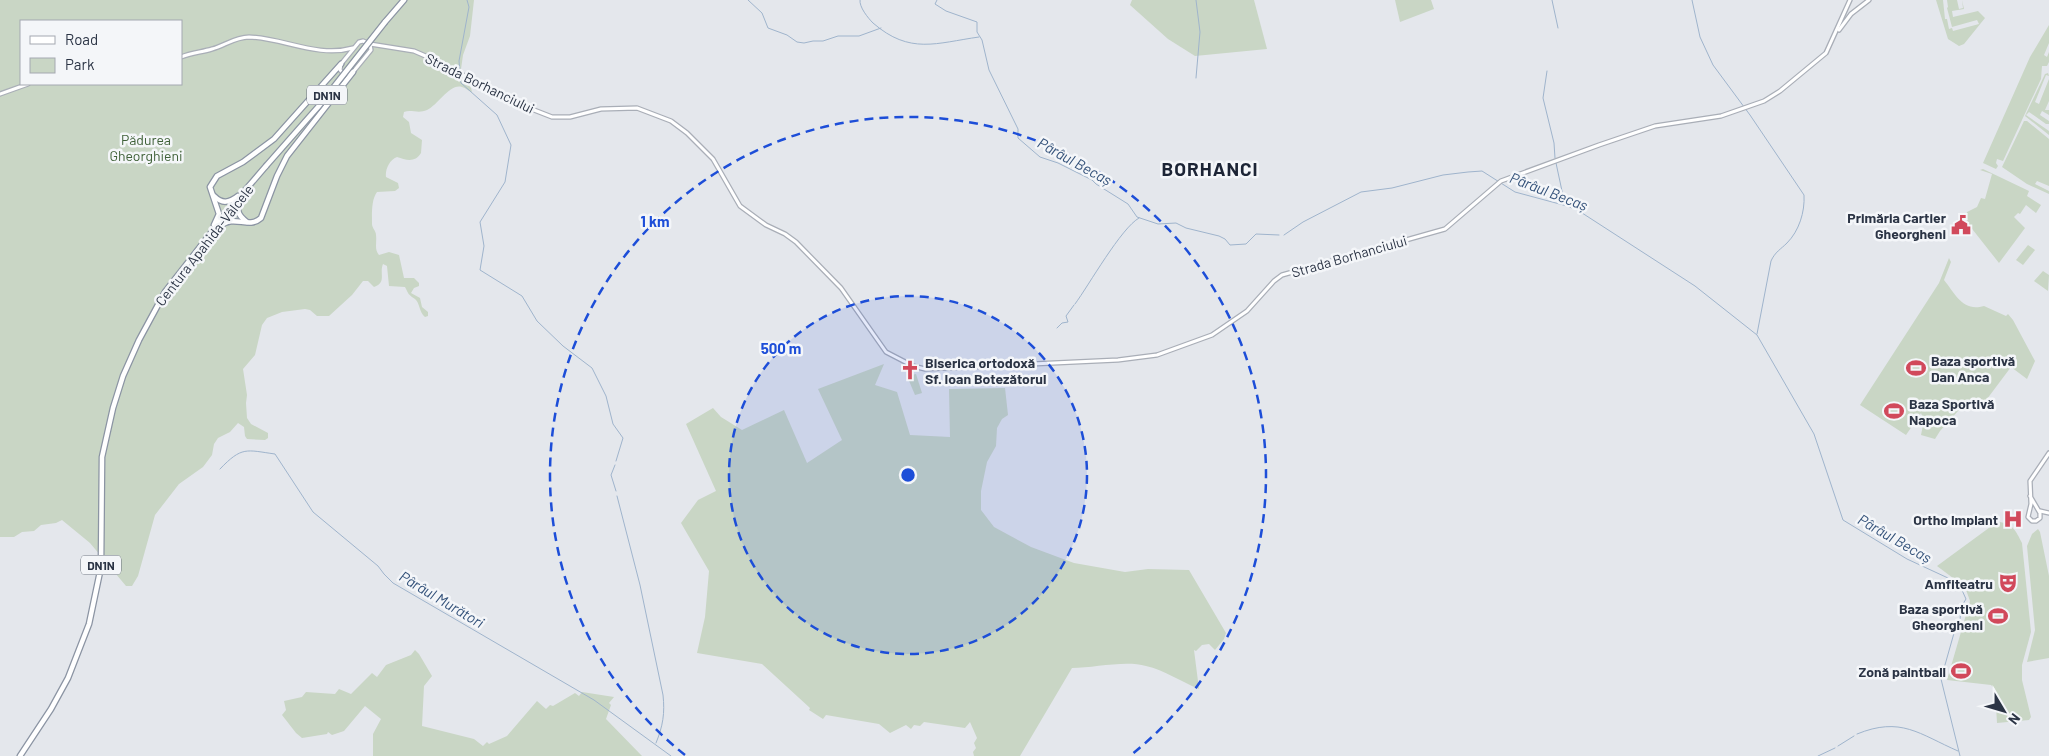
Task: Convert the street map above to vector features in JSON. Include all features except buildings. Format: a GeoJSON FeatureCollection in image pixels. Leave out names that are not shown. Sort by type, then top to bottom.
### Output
{"type":"FeatureCollection","features":[{"type":"Feature","properties":{"kind":"highway","name":"Centura Apahida-Vâlcele"},"geometry":{"type":"LineString","coordinates":[[20,756],[51,709],[68,678],[89,624],[101,568],[102,457],[113,408],[130,358],[159,300],[266,166],[318,107],[404,0]]}},
{"type":"Feature","properties":{"kind":"highway"},"geometry":{"type":"LineString","coordinates":[[331,73],[340,64]]}},
{"type":"Feature","properties":{"kind":"highway"},"geometry":{"type":"LineString","coordinates":[[344,83],[353,72]]}},
{"type":"Feature","properties":{"kind":"highway","name":"DN1N"},"geometry":{"type":"LineString","coordinates":[[197,251],[216,222],[219,214],[219,209],[210,187],[216,176],[243,162],[274,139],[331,73]]}},
{"type":"Feature","properties":{"kind":"highway"},"geometry":{"type":"LineString","coordinates":[[331,73],[342,73],[344,83]]}},
{"type":"Feature","properties":{"kind":"highway","name":"DN1N"},"geometry":{"type":"LineString","coordinates":[[197,251],[224,222],[235,220],[249,224],[257,222],[263,216],[271,190],[283,163],[300,138],[344,83]]}},
{"type":"Feature","properties":{"kind":"highway","name":"DN1N"},"geometry":{"type":"LineString","coordinates":[[211,193],[220,201],[230,201],[266,166]]}},
{"type":"Feature","properties":{"kind":"highway","name":"DN1N"},"geometry":{"type":"LineString","coordinates":[[249,224],[240,216],[238,205],[241,198],[266,166]]}},
{"type":"Feature","properties":{"kind":"main road","name":"Strada Borhanciului"},"geometry":{"type":"LineString","coordinates":[[370,44],[414,51],[437,61],[512,102],[552,117],[570,117],[601,108],[637,108],[671,120],[687,133],[713,160],[740,206],[766,225],[786,234],[796,242],[841,288],[883,349],[895,358],[920,368],[1118,360],[1158,355],[1212,335],[1246,311],[1282,275],[1447,228],[1501,181],[1655,126],[1718,117],[1746,108],[1775,94],[1815,64],[1826,53],[1850,0]]}},
{"type":"Feature","properties":{"kind":"main road"},"geometry":{"type":"LineString","coordinates":[[1832,41],[1851,14],[1870,0]]}},
{"type":"Feature","properties":{"kind":"main road"},"geometry":{"type":"LineString","coordinates":[[182,57],[246,37],[312,49],[337,50],[353,48]]}},
{"type":"Feature","properties":{"kind":"main road"},"geometry":{"type":"LineString","coordinates":[[362,41],[370,44],[371,50],[353,72],[342,73],[340,64],[353,48],[362,41]]}},
{"type":"Feature","properties":{"kind":"main road","name":"Strada Borhanciului"},"geometry":{"type":"LineString","coordinates":[[371,50],[381,47]]}},
{"type":"Feature","properties":{"kind":"main road"},"geometry":{"type":"LineString","coordinates":[[337,50],[344,53],[345,58]]}},
{"type":"Feature","properties":{"kind":"main road"},"geometry":{"type":"LineString","coordinates":[[0,94],[25,85]]}},
{"type":"Feature","properties":{"kind":"main road"},"geometry":{"type":"LineString","coordinates":[[2049,453],[2031,479],[2029,488],[2030,511],[2028,517],[2036,521],[2049,514]]}},
{"type":"Feature","properties":{"kind":"main road"},"geometry":{"type":"LineString","coordinates":[[2030,496],[2039,510],[2040,518]]}},
{"type":"Feature","properties":{"kind":"main road"},"geometry":{"type":"LineString","coordinates":[[2030,511],[2034,508],[2049,514]]}},
{"type":"Feature","properties":{"kind":"green space","name":"Pădurea Gheorghieni"},"geometry":{"type":"Polygon","coordinates":[[[0,0],[474,0],[470,36],[463,55],[460,76],[471,88],[472,92],[463,87],[453,88],[427,110],[404,112],[403,117],[409,122],[411,133],[422,140],[421,153],[413,159],[407,160],[397,157],[392,160],[387,168],[386,177],[398,183],[399,188],[395,191],[377,192],[373,203],[372,224],[376,234],[377,253],[379,255],[389,252],[399,255],[404,278],[414,278],[419,283],[419,286],[414,288],[411,293],[420,298],[422,307],[428,312],[428,316],[425,317],[423,315],[417,301],[409,294],[405,287],[389,286],[387,266],[383,264],[382,280],[378,285],[374,287],[368,281],[363,281],[352,295],[329,316],[317,316],[310,310],[305,309],[282,312],[267,318],[262,325],[255,355],[243,369],[247,395],[247,418],[251,424],[268,433],[268,438],[265,440],[247,439],[244,427],[238,423],[230,432],[218,438],[214,444],[212,455],[203,467],[179,484],[155,515],[138,576],[132,586],[126,586],[90,543],[62,520],[56,523],[41,525],[34,531],[22,532],[14,537],[0,537],[0,0]]]}},
{"type":"Feature","properties":{"kind":"green space"},"geometry":{"type":"Polygon","coordinates":[[[1132,0],[1254,0],[1267,49],[1195,56],[1168,39],[1130,5],[1132,0]]]}},
{"type":"Feature","properties":{"kind":"green space"},"geometry":{"type":"Polygon","coordinates":[[[1395,0],[1431,0],[1434,9],[1400,22],[1395,0]]]}},
{"type":"Feature","properties":{"kind":"green space"},"geometry":{"type":"Polygon","coordinates":[[[1936,0],[1943,0],[1945,19],[1947,19],[1949,29],[1952,28],[1953,31],[1979,24],[1977,20],[1952,27],[1947,0],[1957,0],[1959,9],[1963,8],[1962,0],[1964,9],[1952,11],[1953,17],[1978,11],[1985,18],[1964,44],[1959,46],[1948,39],[1936,0]]]}},
{"type":"Feature","properties":{"kind":"green space"},"geometry":{"type":"Polygon","coordinates":[[[2049,25],[2049,43],[2044,55],[2047,57],[2049,52],[2049,62],[2047,66],[2042,66],[2041,79],[2003,161],[1997,159],[1996,163],[1998,166],[1996,169],[1983,163],[2030,57],[2049,25]]]}},
{"type":"Feature","properties":{"kind":"green space"},"geometry":{"type":"Polygon","coordinates":[[[2048,73],[2049,76],[2046,75],[2035,102],[2039,104],[2049,79],[2049,101],[2045,110],[2049,110],[2049,115],[2042,111],[2040,115],[2049,121],[2049,124],[2046,124],[2029,112],[2026,115],[2049,131],[2049,135],[2025,116],[2045,74],[2048,73]]]}},
{"type":"Feature","properties":{"kind":"green space"},"geometry":{"type":"Polygon","coordinates":[[[2024,121],[2027,121],[2049,139],[2049,186],[2037,181],[2035,184],[2049,191],[2049,194],[2027,184],[2002,167],[2024,121]]]}},
{"type":"Feature","properties":{"kind":"green space"},"geometry":{"type":"Polygon","coordinates":[[[1983,169],[2029,191],[2027,196],[2041,205],[2036,213],[2026,205],[2020,214],[2018,213],[2014,217],[2025,228],[1999,263],[1969,225],[1966,217],[1967,212],[1977,207],[1981,198],[1985,199],[1992,174],[1980,170],[1983,169]]]}},
{"type":"Feature","properties":{"kind":"green space"},"geometry":{"type":"Polygon","coordinates":[[[2028,245],[2035,250],[2023,265],[2016,260],[2028,245]]]}},
{"type":"Feature","properties":{"kind":"green space"},"geometry":{"type":"Polygon","coordinates":[[[1949,258],[1951,262],[1944,280],[1956,296],[1971,307],[1984,306],[2006,316],[2008,314],[2035,361],[2027,379],[2011,367],[1987,399],[1987,402],[1958,411],[1935,439],[1921,435],[1924,420],[1921,413],[1906,435],[1860,405],[1939,283],[1949,258]]]}},
{"type":"Feature","properties":{"kind":"green space"},"geometry":{"type":"Polygon","coordinates":[[[2043,271],[2049,275],[2048,291],[2034,281],[2043,271]]]}},
{"type":"Feature","properties":{"kind":"green space"},"geometry":{"type":"Polygon","coordinates":[[[884,364],[875,385],[897,392],[910,435],[950,437],[949,389],[1005,388],[1008,415],[1002,419],[997,428],[996,446],[987,462],[981,491],[981,510],[994,527],[1031,547],[1074,563],[1125,572],[1148,569],[1189,570],[1226,633],[1224,639],[1215,650],[1209,644],[1202,645],[1196,651],[1194,650],[1199,689],[1159,670],[1138,664],[1072,668],[1020,756],[974,756],[973,752],[976,748],[974,743],[977,738],[970,722],[965,728],[924,722],[920,726],[914,725],[911,729],[906,725],[890,733],[879,724],[826,715],[823,719],[809,710],[810,708],[762,664],[697,653],[705,617],[709,571],[681,523],[698,500],[716,491],[686,424],[713,408],[721,417],[742,430],[784,410],[807,463],[842,440],[818,389],[884,364]]]}},
{"type":"Feature","properties":{"kind":"green space"},"geometry":{"type":"Polygon","coordinates":[[[916,374],[922,393],[915,395],[907,376],[916,374]]]}},
{"type":"Feature","properties":{"kind":"green space","name":"Baza sportivă Gheorgheni"},"geometry":{"type":"Polygon","coordinates":[[[1997,522],[2010,525],[2022,543],[2031,632],[2022,665],[2022,680],[2031,717],[2029,720],[1997,723],[1995,689],[1991,685],[1947,680],[1970,601],[1965,587],[1937,566],[1997,522]]]}},
{"type":"Feature","properties":{"kind":"green space"},"geometry":{"type":"Polygon","coordinates":[[[2038,529],[2049,576],[2049,658],[2027,662],[2035,630],[2027,546],[2032,534],[2038,529]]]}},
{"type":"Feature","properties":{"kind":"green space"},"geometry":{"type":"Polygon","coordinates":[[[415,650],[432,676],[424,686],[422,726],[474,739],[483,746],[487,742],[489,744],[507,736],[537,701],[546,709],[550,705],[553,706],[575,693],[579,696],[582,692],[614,697],[609,703],[611,705],[606,719],[642,756],[373,756],[373,734],[381,719],[365,706],[344,731],[332,735],[328,732],[327,734],[302,738],[282,715],[286,710],[284,701],[302,697],[306,692],[335,694],[339,689],[351,694],[372,673],[377,677],[386,665],[411,655],[415,650]]]}},
{"type":"Feature","properties":{"kind":"waterway","name":"Pârâul Murători"},"geometry":{"type":"LineString","coordinates":[[460,71],[459,61],[469,7],[467,0]]}},
{"type":"Feature","properties":{"kind":"waterway"},"geometry":{"type":"LineString","coordinates":[[748,0],[762,13],[768,28],[787,35],[797,42],[823,41],[838,36],[859,36],[881,28]]}},
{"type":"Feature","properties":{"kind":"waterway"},"geometry":{"type":"LineString","coordinates":[[860,0],[862,9],[873,23],[899,40],[911,43],[936,44],[979,37]]}},
{"type":"Feature","properties":{"kind":"waterway","name":"Pârâul Becaș"},"geometry":{"type":"LineString","coordinates":[[937,0],[935,4],[946,11],[977,22],[977,32],[982,40],[989,70],[1018,129],[1018,138],[1040,157],[1058,163],[1092,180],[1128,204],[1137,217],[1158,224],[1176,223],[1186,228],[1219,236],[1230,245],[1246,244],[1256,234],[1279,235]]}},
{"type":"Feature","properties":{"kind":"waterway"},"geometry":{"type":"LineString","coordinates":[[1196,0],[1200,32],[1196,78]]}},
{"type":"Feature","properties":{"kind":"waterway"},"geometry":{"type":"LineString","coordinates":[[1552,0],[1558,28]]}},
{"type":"Feature","properties":{"kind":"waterway","name":"Pârâul Becaș"},"geometry":{"type":"LineString","coordinates":[[1692,0],[1700,37],[1713,65],[1750,115],[1804,195],[1802,214],[1798,227],[1771,261],[1757,334]]}},
{"type":"Feature","properties":{"kind":"waterway"},"geometry":{"type":"LineString","coordinates":[[1547,71],[1543,98],[1554,143],[1555,158]]}},
{"type":"Feature","properties":{"kind":"waterway","name":"Pârâul Murători"},"geometry":{"type":"LineString","coordinates":[[460,76],[461,83],[497,115],[511,145],[505,182],[480,222],[484,246],[480,270],[522,296],[537,321],[563,346],[592,368],[606,396],[613,424],[623,438],[616,461]]}},
{"type":"Feature","properties":{"kind":"waterway"},"geometry":{"type":"LineString","coordinates":[[1556,163],[1565,205]]}},
{"type":"Feature","properties":{"kind":"waterway","name":"Pârâul Becaș"},"geometry":{"type":"LineString","coordinates":[[1284,235],[1303,222],[1361,192],[1392,188],[1443,175],[1482,171],[1515,192],[1579,211],[1695,286],[1757,335],[1814,434],[1843,520],[1907,559],[1948,578],[1961,588],[1966,599],[1961,607],[1960,620],[1956,626],[1941,679],[1960,756]]}},
{"type":"Feature","properties":{"kind":"waterway"},"geometry":{"type":"LineString","coordinates":[[1075,304],[1123,233],[1139,218]]}},
{"type":"Feature","properties":{"kind":"waterway"},"geometry":{"type":"LineString","coordinates":[[1057,328],[1062,323],[1068,322],[1066,316],[1074,305]]}},
{"type":"Feature","properties":{"kind":"waterway","name":"Pârâul Murători"},"geometry":{"type":"LineString","coordinates":[[220,469],[234,456],[245,451],[275,454],[313,512],[378,566],[393,583],[594,700],[671,756]]}},
{"type":"Feature","properties":{"kind":"waterway"},"geometry":{"type":"LineString","coordinates":[[615,465],[611,475],[616,491]]}},
{"type":"Feature","properties":{"kind":"waterway","name":"Pârâul Murători"},"geometry":{"type":"LineString","coordinates":[[617,496],[640,585],[663,695],[663,719],[656,743]]}},
{"type":"Feature","properties":{"kind":"waterway"},"geometry":{"type":"LineString","coordinates":[[1857,734],[1872,729],[1898,727],[1921,733],[1958,751]]}},
{"type":"Feature","properties":{"kind":"waterway"},"geometry":{"type":"LineString","coordinates":[[1838,746],[1854,736]]}},
{"type":"Feature","properties":{"kind":"waterway"},"geometry":{"type":"LineString","coordinates":[[1818,756],[1835,748]]}},
{"type":"Feature","properties":{"kind":"place","name":"Primăria Cartier Gheorgheni"},"geometry":{"type":"Point","coordinates":[1961,225]}},
{"type":"Feature","properties":{"kind":"place","name":"Baza sportivă Dan Anca"},"geometry":{"type":"Point","coordinates":[1916,368]}},
{"type":"Feature","properties":{"kind":"place","name":"Biserica ortodoxă Sf. Ioan Botezătorul"},"geometry":{"type":"Point","coordinates":[910,370]}},
{"type":"Feature","properties":{"kind":"place","name":"Baza Sportivă Napoca"},"geometry":{"type":"Point","coordinates":[1894,411]}},
{"type":"Feature","properties":{"kind":"place","name":"Ortho Implant"},"geometry":{"type":"Point","coordinates":[2013,519]}},
{"type":"Feature","properties":{"kind":"place","name":"Amfiteatru"},"geometry":{"type":"Point","coordinates":[2008,583]}},
{"type":"Feature","properties":{"kind":"place","name":"Baza sportivă Gheorgheni"},"geometry":{"type":"Point","coordinates":[1998,616]}},
{"type":"Feature","properties":{"kind":"place","name":"Zonă paintball"},"geometry":{"type":"Point","coordinates":[1961,671]}},
{"type":"Feature","properties":{"kind":"district","name":"BORHANCI"},"geometry":{"type":"Point","coordinates":[1210,168]}}]}
